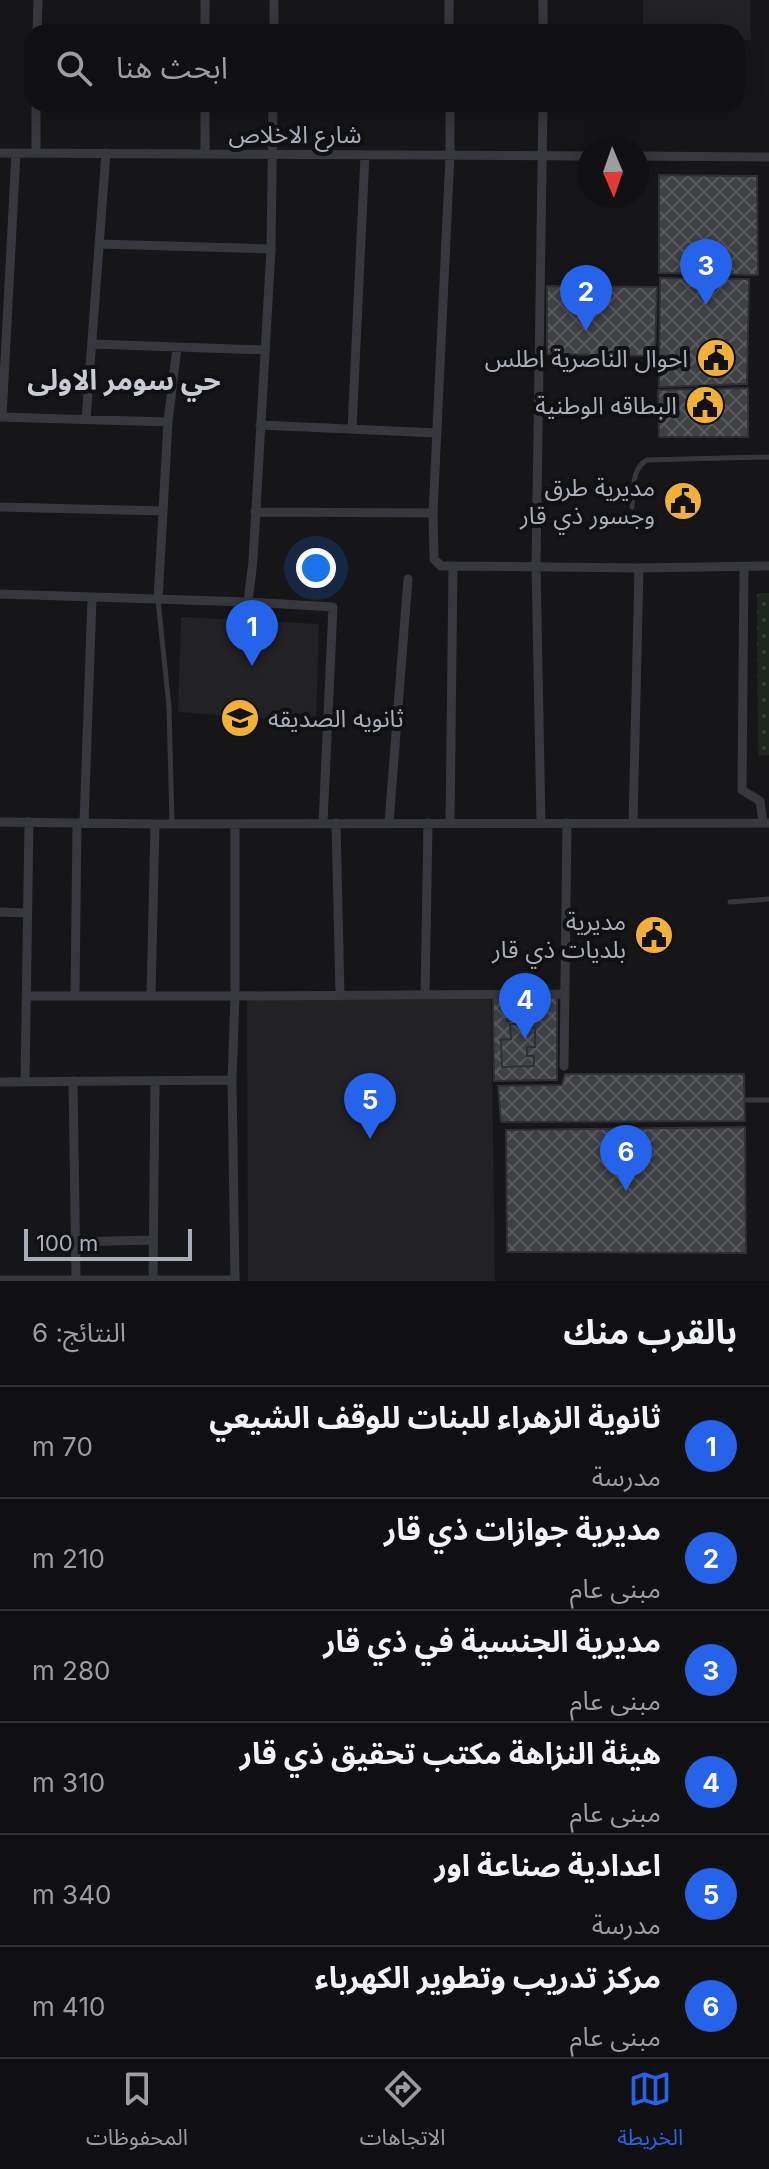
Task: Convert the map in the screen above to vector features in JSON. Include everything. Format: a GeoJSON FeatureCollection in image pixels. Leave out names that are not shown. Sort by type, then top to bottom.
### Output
{"type":"FeatureCollection","features":[{"type":"Feature","properties":{"kind":"street"},"geometry":{"type":"LineString","coordinates":[[37,24],[38,0]]}},
{"type":"Feature","properties":{"kind":"street"},"geometry":{"type":"LineString","coordinates":[[205,0],[205,24]]}},
{"type":"Feature","properties":{"kind":"street"},"geometry":{"type":"LineString","coordinates":[[274,0],[274,24]]}},
{"type":"Feature","properties":{"kind":"street"},"geometry":{"type":"LineString","coordinates":[[449,0],[449,24]]}},
{"type":"Feature","properties":{"kind":"street"},"geometry":{"type":"LineString","coordinates":[[543,0],[543,24]]}},
{"type":"Feature","properties":{"kind":"street"},"geometry":{"type":"LineString","coordinates":[[36,112],[36,153]]}},
{"type":"Feature","properties":{"kind":"street"},"geometry":{"type":"LineString","coordinates":[[205,112],[205,154]]}},
{"type":"Feature","properties":{"kind":"street"},"geometry":{"type":"LineString","coordinates":[[248,602],[271,249],[273,112]]}},
{"type":"Feature","properties":{"kind":"street"},"geometry":{"type":"LineString","coordinates":[[450,112],[432,556],[438,564],[453,566],[769,566]]}},
{"type":"Feature","properties":{"kind":"street"},"geometry":{"type":"LineString","coordinates":[[541,823],[536,566],[543,112]]}},
{"type":"Feature","properties":{"kind":"street","name":"شارع الاخلاص"},"geometry":{"type":"LineString","coordinates":[[0,153],[577,156]]}},
{"type":"Feature","properties":{"kind":"street"},"geometry":{"type":"LineString","coordinates":[[16,153],[1,417],[168,422]]}},
{"type":"Feature","properties":{"kind":"street"},"geometry":{"type":"LineString","coordinates":[[86,420],[106,153]]}},
{"type":"Feature","properties":{"kind":"street"},"geometry":{"type":"LineString","coordinates":[[352,429],[365,155]]}},
{"type":"Feature","properties":{"kind":"street"},"geometry":{"type":"LineString","coordinates":[[649,156],[769,157]]}},
{"type":"Feature","properties":{"kind":"street"},"geometry":{"type":"LineString","coordinates":[[99,244],[271,249]]}},
{"type":"Feature","properties":{"kind":"street"},"geometry":{"type":"LineString","coordinates":[[92,344],[265,350]]}},
{"type":"Feature","properties":{"kind":"street"},"geometry":{"type":"LineString","coordinates":[[158,600],[168,422],[177,347]]}},
{"type":"Feature","properties":{"kind":"street"},"geometry":{"type":"LineString","coordinates":[[260,425],[437,433]]}},
{"type":"Feature","properties":{"kind":"street"},"geometry":{"type":"LineString","coordinates":[[0,507],[163,511]]}},
{"type":"Feature","properties":{"kind":"street"},"geometry":{"type":"LineString","coordinates":[[255,512],[433,513]]}},
{"type":"Feature","properties":{"kind":"street"},"geometry":{"type":"LineString","coordinates":[[450,823],[453,566]]}},
{"type":"Feature","properties":{"kind":"street"},"geometry":{"type":"LineString","coordinates":[[0,822],[766,823],[760,801],[742,790],[744,567]]}},
{"type":"Feature","properties":{"kind":"street"},"geometry":{"type":"LineString","coordinates":[[633,823],[639,568]]}},
{"type":"Feature","properties":{"kind":"street"},"geometry":{"type":"LineString","coordinates":[[389,823],[408,579]]}},
{"type":"Feature","properties":{"kind":"street"},"geometry":{"type":"LineString","coordinates":[[0,594],[333,607],[323,823]]}},
{"type":"Feature","properties":{"kind":"street"},"geometry":{"type":"LineString","coordinates":[[75,995],[92,598]]}},
{"type":"Feature","properties":{"kind":"street"},"geometry":{"type":"LineString","coordinates":[[25,1082],[29,822]]}},
{"type":"Feature","properties":{"kind":"street"},"geometry":{"type":"LineString","coordinates":[[336,823],[340,996]]}},
{"type":"Feature","properties":{"kind":"street"},"geometry":{"type":"LineString","coordinates":[[425,995],[428,823]]}},
{"type":"Feature","properties":{"kind":"street"},"geometry":{"type":"LineString","coordinates":[[564,1066],[567,823]]}},
{"type":"Feature","properties":{"kind":"street"},"geometry":{"type":"LineString","coordinates":[[151,996],[155,824]]}},
{"type":"Feature","properties":{"kind":"street"},"geometry":{"type":"LineString","coordinates":[[0,1280],[235,1280],[232,1080],[235,824]]}},
{"type":"Feature","properties":{"kind":"street"},"geometry":{"type":"LineString","coordinates":[[0,912],[27,913]]}},
{"type":"Feature","properties":{"kind":"street"},"geometry":{"type":"LineString","coordinates":[[26,996],[564,994]]}},
{"type":"Feature","properties":{"kind":"street"},"geometry":{"type":"LineString","coordinates":[[0,1082],[232,1080]]}},
{"type":"Feature","properties":{"kind":"street"},"geometry":{"type":"LineString","coordinates":[[73,1081],[76,1280]]}},
{"type":"Feature","properties":{"kind":"street"},"geometry":{"type":"LineString","coordinates":[[153,1280],[155,1081]]}},
{"type":"Feature","properties":{"kind":"street"},"geometry":{"type":"LineString","coordinates":[[75,1242],[153,1240]]}},
{"type":"Feature","properties":{"kind":"lane"},"geometry":{"type":"LineString","coordinates":[[632,507],[635,473],[639,464],[647,460],[769,457]]}},
{"type":"Feature","properties":{"kind":"lane"},"geometry":{"type":"LineString","coordinates":[[158,600],[169,707],[172,824]]}},
{"type":"Feature","properties":{"kind":"lane"},"geometry":{"type":"LineString","coordinates":[[730,902],[769,899]]}},
{"type":"Feature","properties":{"kind":"lane"},"geometry":{"type":"LineString","coordinates":[[747,1100],[769,1100]]}},
{"type":"Feature","properties":{"kind":"shaded area"},"geometry":{"type":"Polygon","coordinates":[[[643,0],[750,0],[751,40],[745,40],[745,24],[643,24],[643,0]]]}},
{"type":"Feature","properties":{"kind":"shaded area"},"geometry":{"type":"Polygon","coordinates":[[[757,593],[769,593],[769,755],[758,756],[757,593]]]}},
{"type":"Feature","properties":{"kind":"shaded area"},"geometry":{"type":"Polygon","coordinates":[[[181,617],[319,624],[316,722],[178,712],[181,617]]]}},
{"type":"Feature","properties":{"kind":"shaded area"},"geometry":{"type":"Polygon","coordinates":[[[491,994],[495,1281],[248,1281],[247,997],[491,994]]]}},
{"type":"Feature","properties":{"kind":"building"},"geometry":{"type":"Polygon","coordinates":[[[659,175],[757,176],[758,275],[659,273],[659,175]]]}},
{"type":"Feature","properties":{"kind":"building"},"geometry":{"type":"Polygon","coordinates":[[[660,278],[749,279],[747,384],[659,387],[660,278]]]}},
{"type":"Feature","properties":{"kind":"building"},"geometry":{"type":"Polygon","coordinates":[[[547,286],[657,287],[655,356],[547,354],[547,286]]]}},
{"type":"Feature","properties":{"kind":"building"},"geometry":{"type":"Polygon","coordinates":[[[748,388],[748,437],[659,437],[658,390],[748,388]]]}},
{"type":"Feature","properties":{"kind":"building"},"geometry":{"type":"Polygon","coordinates":[[[557,997],[557,1080],[494,1081],[493,998],[557,997]]]}},
{"type":"Feature","properties":{"kind":"building"},"geometry":{"type":"Polygon","coordinates":[[[532,1007],[533,1021],[527,1021],[528,1028],[535,1028],[535,1047],[527,1047],[527,1056],[534,1056],[534,1066],[502,1067],[501,1040],[511,1039],[510,1024],[519,1024],[519,1020],[507,1021],[507,1008],[532,1007]]]}},
{"type":"Feature","properties":{"kind":"building"},"geometry":{"type":"Polygon","coordinates":[[[565,1074],[744,1074],[745,1121],[501,1122],[498,1086],[562,1085],[565,1074]]]}},
{"type":"Feature","properties":{"kind":"building"},"geometry":{"type":"Polygon","coordinates":[[[745,1127],[746,1253],[507,1252],[506,1130],[745,1127]]]}},
{"type":"Feature","properties":{"kind":"place","name":"مديرية الجنسية في ذي قار"},"geometry":{"type":"Point","coordinates":[706,305]}},
{"type":"Feature","properties":{"kind":"place","name":"مديرية جوازات ذي قار"},"geometry":{"type":"Point","coordinates":[586,331]}},
{"type":"Feature","properties":{"kind":"place","name":"احوال الناصرية اطلس"},"geometry":{"type":"Point","coordinates":[716,358]}},
{"type":"Feature","properties":{"kind":"place","name":"البطاقه الوطنية"},"geometry":{"type":"Point","coordinates":[705,405]}},
{"type":"Feature","properties":{"kind":"place","name":"مديرية طرق وجسور ذي قار"},"geometry":{"type":"Point","coordinates":[683,501]}},
{"type":"Feature","properties":{"kind":"place","name":"ثانوية الزهراء للبنات للوقف الشيعي"},"geometry":{"type":"Point","coordinates":[252,666]}},
{"type":"Feature","properties":{"kind":"place","name":"ثانويه الصديقه"},"geometry":{"type":"Point","coordinates":[240,718]}},
{"type":"Feature","properties":{"kind":"place","name":"مديرية بلديات ذي قار"},"geometry":{"type":"Point","coordinates":[654,935]}},
{"type":"Feature","properties":{"kind":"place","name":"هيئة النزاهة مكتب تحقيق ذي قار"},"geometry":{"type":"Point","coordinates":[525,1039]}},
{"type":"Feature","properties":{"kind":"place","name":"اعدادية صناعة اور"},"geometry":{"type":"Point","coordinates":[370,1139]}},
{"type":"Feature","properties":{"kind":"place","name":"مركز تدريب وتطوير الكهرباء"},"geometry":{"type":"Point","coordinates":[626,1191]}},
{"type":"Feature","properties":{"kind":"district","name":"حي سومر الاولى"},"geometry":{"type":"Point","coordinates":[124,380]}}]}
